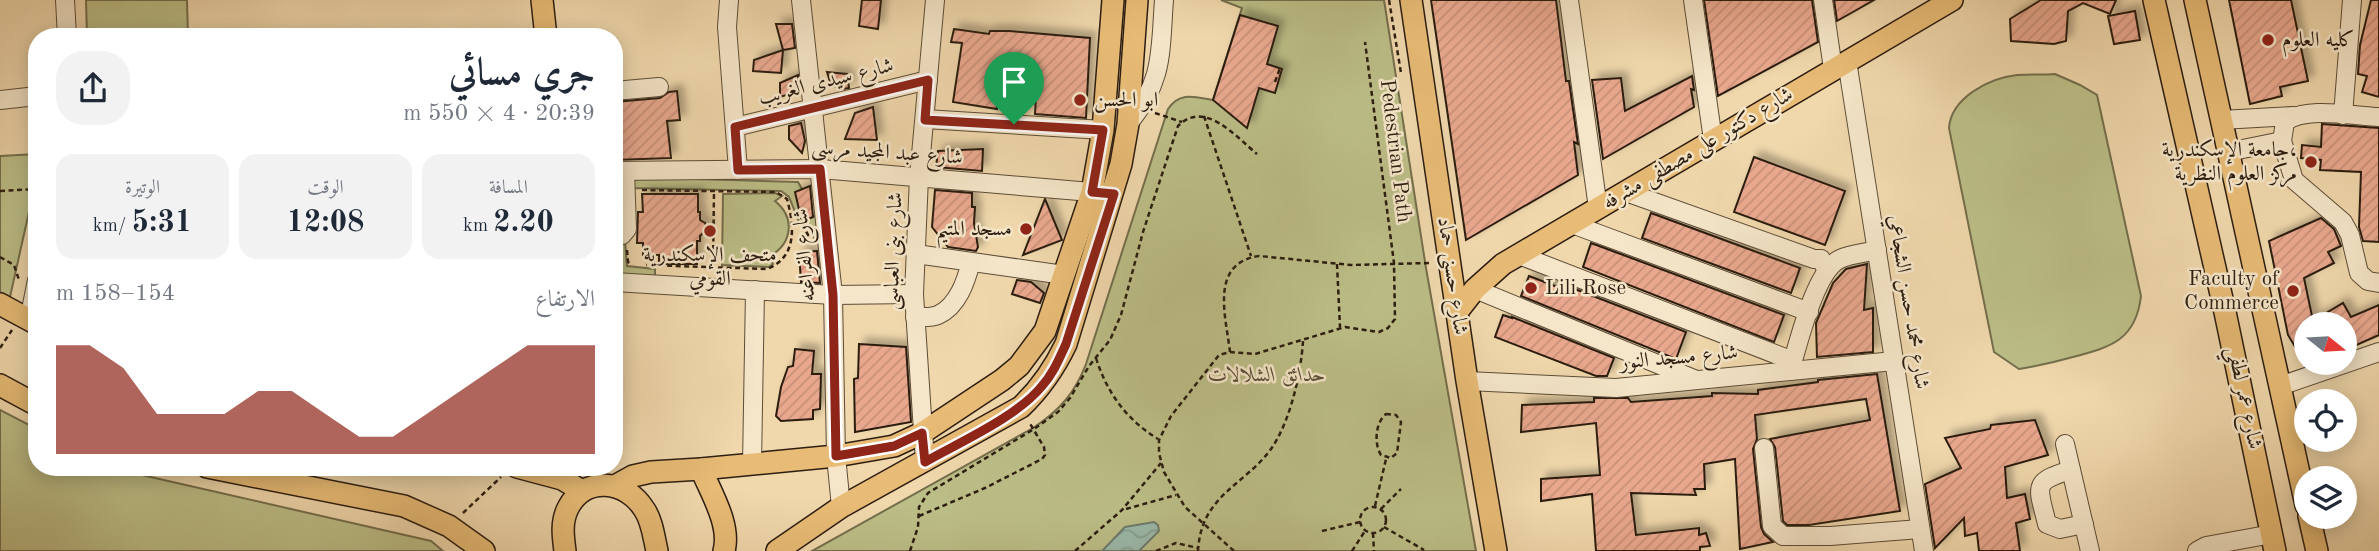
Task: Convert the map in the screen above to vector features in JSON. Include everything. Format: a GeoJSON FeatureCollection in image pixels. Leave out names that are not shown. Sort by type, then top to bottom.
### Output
{"type":"FeatureCollection","features":[{"type":"Feature","properties":{"kind":"main road"},"geometry":{"type":"LineString","coordinates":[[542,0],[545,28]]}},
{"type":"Feature","properties":{"kind":"main road"},"geometry":{"type":"LineString","coordinates":[[565,551],[562,526],[569,506],[596,482],[641,473],[836,456],[894,446],[922,433],[1019,366],[1045,331],[1092,192],[1103,130],[1113,0]]}},
{"type":"Feature","properties":{"kind":"main road"},"geometry":{"type":"LineString","coordinates":[[777,551],[841,507],[1021,407],[1042,387],[1056,367],[1066,344],[1114,194],[1128,124],[1137,0]]}},
{"type":"Feature","properties":{"kind":"main road","name":"شارع حسنى حماد"},"geometry":{"type":"LineString","coordinates":[[1411,0],[1467,382],[1496,551]]}},
{"type":"Feature","properties":{"kind":"main road","name":"شارع دكتور على مصطفى مشرفه"},"geometry":{"type":"LineString","coordinates":[[1457,312],[1475,289],[1496,270],[1519,255],[1952,0]]}},
{"type":"Feature","properties":{"kind":"main road","name":"شارع عمر لطفي"},"geometry":{"type":"LineString","coordinates":[[2154,0],[2274,542]]}},
{"type":"Feature","properties":{"kind":"main road","name":"شارع عمر لطفي"},"geometry":{"type":"LineString","coordinates":[[2195,0],[2297,466]]}},
{"type":"Feature","properties":{"kind":"main road"},"geometry":{"type":"LineString","coordinates":[[0,304],[28,319]]}},
{"type":"Feature","properties":{"kind":"main road"},"geometry":{"type":"LineString","coordinates":[[0,385],[28,400]]}},
{"type":"Feature","properties":{"kind":"main road"},"geometry":{"type":"LineString","coordinates":[[701,469],[726,534],[724,551]]}},
{"type":"Feature","properties":{"kind":"main road"},"geometry":{"type":"LineString","coordinates":[[252,476],[404,506],[449,526],[484,551]]}},
{"type":"Feature","properties":{"kind":"main road"},"geometry":{"type":"LineString","coordinates":[[542,476],[596,482],[632,495],[645,510],[657,551]]}},
{"type":"Feature","properties":{"kind":"main road"},"geometry":{"type":"LineString","coordinates":[[2312,529],[2317,551]]}},
{"type":"Feature","properties":{"kind":"street"},"geometry":{"type":"LineString","coordinates":[[65,0],[66,28]]}},
{"type":"Feature","properties":{"kind":"street"},"geometry":{"type":"LineString","coordinates":[[729,0],[727,27],[738,170]]}},
{"type":"Feature","properties":{"kind":"street","name":"شارع الفراعنه"},"geometry":{"type":"LineString","coordinates":[[801,0],[833,295],[836,456],[841,507]]}},
{"type":"Feature","properties":{"kind":"street","name":"شارع بنى العباسى"},"geometry":{"type":"LineString","coordinates":[[925,462],[914,294],[919,177],[935,0]]}},
{"type":"Feature","properties":{"kind":"street"},"geometry":{"type":"LineString","coordinates":[[1128,124],[1144,104],[1156,77],[1164,0]]}},
{"type":"Feature","properties":{"kind":"street"},"geometry":{"type":"LineString","coordinates":[[1569,0],[1598,208]]}},
{"type":"Feature","properties":{"kind":"street"},"geometry":{"type":"LineString","coordinates":[[1693,0],[1713,140]]}},
{"type":"Feature","properties":{"kind":"street","name":"شارع محمد حسن الشجاعي"},"geometry":{"type":"LineString","coordinates":[[1823,0],[1840,65],[1877,250],[1924,551]]}},
{"type":"Feature","properties":{"kind":"street"},"geometry":{"type":"LineString","coordinates":[[2343,115],[2352,0]]}},
{"type":"Feature","properties":{"kind":"street","name":"شارع سيدى الغريب"},"geometry":{"type":"LineString","coordinates":[[735,127],[928,80]]}},
{"type":"Feature","properties":{"kind":"street"},"geometry":{"type":"LineString","coordinates":[[623,90],[659,87]]}},
{"type":"Feature","properties":{"kind":"street"},"geometry":{"type":"LineString","coordinates":[[0,100],[28,97]]}},
{"type":"Feature","properties":{"kind":"street"},"geometry":{"type":"LineString","coordinates":[[2221,120],[2312,113],[2379,117]]}},
{"type":"Feature","properties":{"kind":"street"},"geometry":{"type":"LineString","coordinates":[[2293,116],[2285,122],[2282,141],[2294,180],[2343,222],[2350,235],[2359,273],[2368,281],[2379,283]]}},
{"type":"Feature","properties":{"kind":"street"},"geometry":{"type":"LineString","coordinates":[[925,120],[1103,130]]}},
{"type":"Feature","properties":{"kind":"street"},"geometry":{"type":"LineString","coordinates":[[2228,152],[2282,141]]}},
{"type":"Feature","properties":{"kind":"street","name":"شارع عبد المجيد مرسى"},"geometry":{"type":"LineString","coordinates":[[623,171],[820,169],[1114,194]]}},
{"type":"Feature","properties":{"kind":"street"},"geometry":{"type":"LineString","coordinates":[[623,180],[628,222],[623,229]]}},
{"type":"Feature","properties":{"kind":"street"},"geometry":{"type":"LineString","coordinates":[[1626,192],[1814,259],[1821,259],[1826,269]]}},
{"type":"Feature","properties":{"kind":"street"},"geometry":{"type":"LineString","coordinates":[[1572,224],[1809,312]]}},
{"type":"Feature","properties":{"kind":"street"},"geometry":{"type":"LineString","coordinates":[[1519,255],[1792,366],[1818,284],[1826,269],[1839,259],[1877,250]]}},
{"type":"Feature","properties":{"kind":"street"},"geometry":{"type":"LineString","coordinates":[[915,254],[1064,275]]}},
{"type":"Feature","properties":{"kind":"street"},"geometry":{"type":"LineString","coordinates":[[915,317],[931,317],[946,310],[964,286],[971,262]]}},
{"type":"Feature","properties":{"kind":"street"},"geometry":{"type":"LineString","coordinates":[[623,283],[833,295],[914,294]]}},
{"type":"Feature","properties":{"kind":"street"},"geometry":{"type":"LineString","coordinates":[[1475,289],[1698,380]]}},
{"type":"Feature","properties":{"kind":"street"},"geometry":{"type":"LineString","coordinates":[[752,464],[755,290]]}},
{"type":"Feature","properties":{"kind":"street"},"geometry":{"type":"LineString","coordinates":[[2280,386],[2379,352]]}},
{"type":"Feature","properties":{"kind":"street","name":"شارع مسجد النور"},"geometry":{"type":"LineString","coordinates":[[1467,382],[1616,388],[1698,380],[1792,366],[1894,361]]}},
{"type":"Feature","properties":{"kind":"street"},"geometry":{"type":"LineString","coordinates":[[2065,444],[2090,551]]}},
{"type":"Feature","properties":{"kind":"street"},"geometry":{"type":"LineString","coordinates":[[1764,448],[1772,526],[1783,536],[1830,536],[1920,529]]}},
{"type":"Feature","properties":{"kind":"street"},"geometry":{"type":"LineString","coordinates":[[2071,470],[2048,477],[2040,485],[2044,513],[2047,524],[2051,527],[2084,524]]}},
{"type":"Feature","properties":{"kind":"street"},"geometry":{"type":"LineString","coordinates":[[2197,551],[2206,546],[2274,542]]}},
{"type":"Feature","properties":{"kind":"path","name":"Pedestrian Path"},"geometry":{"type":"LineString","coordinates":[[1230,352],[1255,354],[1340,328],[1379,332],[1392,324],[1396,314],[1394,263],[1365,42]]}},
{"type":"Feature","properties":{"kind":"path"},"geometry":{"type":"LineString","coordinates":[[1275,82],[1280,68]]}},
{"type":"Feature","properties":{"kind":"path"},"geometry":{"type":"LineString","coordinates":[[1152,112],[1182,122]]}},
{"type":"Feature","properties":{"kind":"path"},"geometry":{"type":"LineString","coordinates":[[1203,117],[1251,257]]}},
{"type":"Feature","properties":{"kind":"path"},"geometry":{"type":"LineString","coordinates":[[0,191],[28,189]]}},
{"type":"Feature","properties":{"kind":"path"},"geometry":{"type":"LineString","coordinates":[[626,190],[780,193],[787,199],[793,224],[788,250],[774,266],[761,270],[646,265]]}},
{"type":"Feature","properties":{"kind":"path"},"geometry":{"type":"LineString","coordinates":[[713,267],[714,192]]}},
{"type":"Feature","properties":{"kind":"path"},"geometry":{"type":"LineString","coordinates":[[793,224],[802,225],[805,233],[814,241]]}},
{"type":"Feature","properties":{"kind":"path"},"geometry":{"type":"LineString","coordinates":[[623,244],[628,262],[633,265]]}},
{"type":"Feature","properties":{"kind":"path"},"geometry":{"type":"LineString","coordinates":[[1234,551],[1185,507],[1161,463],[1159,440],[1185,396],[1215,360],[1230,352],[1224,286],[1232,269],[1251,257],[1337,264],[1433,263]]}},
{"type":"Feature","properties":{"kind":"path"},"geometry":{"type":"LineString","coordinates":[[1337,264],[1340,328]]}},
{"type":"Feature","properties":{"kind":"path"},"geometry":{"type":"LineString","coordinates":[[1156,551],[1176,543],[1198,550],[1202,524],[1223,496],[1265,456],[1279,436],[1298,376],[1303,341]]}},
{"type":"Feature","properties":{"kind":"path"},"geometry":{"type":"LineString","coordinates":[[1096,358],[1107,386],[1124,411],[1140,427],[1159,440]]}},
{"type":"Feature","properties":{"kind":"path"},"geometry":{"type":"LineString","coordinates":[[919,516],[985,488],[1044,457],[1044,447],[1021,407]]}},
{"type":"Feature","properties":{"kind":"path"},"geometry":{"type":"LineString","coordinates":[[1392,414],[1401,422],[1396,453],[1391,458],[1386,457],[1381,455],[1377,448],[1378,428],[1383,416],[1392,414]]}},
{"type":"Feature","properties":{"kind":"path"},"geometry":{"type":"LineString","coordinates":[[1375,506],[1386,457]]}},
{"type":"Feature","properties":{"kind":"path"},"geometry":{"type":"LineString","coordinates":[[1075,551],[1122,510],[1161,463]]}},
{"type":"Feature","properties":{"kind":"path"},"geometry":{"type":"LineString","coordinates":[[449,526],[504,476]]}},
{"type":"Feature","properties":{"kind":"path"},"geometry":{"type":"LineString","coordinates":[[1381,509],[1401,489]]}},
{"type":"Feature","properties":{"kind":"path"},"geometry":{"type":"LineString","coordinates":[[1122,510],[1177,495]]}},
{"type":"Feature","properties":{"kind":"path"},"geometry":{"type":"LineString","coordinates":[[1370,507],[1381,509],[1386,518],[1384,527],[1373,533],[1365,531],[1360,522],[1362,513],[1370,507]]}},
{"type":"Feature","properties":{"kind":"path"},"geometry":{"type":"LineString","coordinates":[[1322,531],[1360,522]]}},
{"type":"Feature","properties":{"kind":"path"},"geometry":{"type":"LineString","coordinates":[[1384,527],[1423,550]]}},
{"type":"Feature","properties":{"kind":"path"},"geometry":{"type":"LineString","coordinates":[[1352,551],[1365,531]]}},
{"type":"Feature","properties":{"kind":"path"},"geometry":{"type":"LineString","coordinates":[[1373,533],[1374,551]]}},
{"type":"Feature","properties":{"kind":"green space"},"geometry":{"type":"Polygon","coordinates":[[[86,0],[187,0],[188,28],[87,28],[86,0]]]}},
{"type":"Feature","properties":{"kind":"green space","name":"حدائق الشلالات"},"geometry":{"type":"Polygon","coordinates":[[[1221,0],[1384,0],[1426,268],[1476,551],[812,551],[1033,428],[1051,415],[1071,393],[1086,364],[1168,109],[1183,97],[1213,100],[1242,8],[1221,0]]]}},
{"type":"Feature","properties":{"kind":"green space"},"geometry":{"type":"Polygon","coordinates":[[[2055,74],[2097,95],[2141,296],[2134,323],[2110,345],[2019,369],[1994,352],[1949,128],[1957,107],[1973,91],[1984,85],[2017,75],[2055,74]]]}},
{"type":"Feature","properties":{"kind":"green space"},"geometry":{"type":"Polygon","coordinates":[[[28,154],[28,216],[10,297],[0,292],[0,156],[28,154]]]}},
{"type":"Feature","properties":{"kind":"green space"},"geometry":{"type":"Polygon","coordinates":[[[627,177],[798,182],[802,189],[800,217],[808,219],[810,214],[812,217],[817,215],[820,240],[814,238],[811,226],[799,222],[789,197],[781,191],[628,188],[627,177]]]}},
{"type":"Feature","properties":{"kind":"green space"},"geometry":{"type":"Polygon","coordinates":[[[775,193],[782,196],[775,201],[786,215],[789,230],[778,251],[770,256],[773,264],[769,267],[722,265],[723,194],[775,193]]]}},
{"type":"Feature","properties":{"kind":"green space"},"geometry":{"type":"Polygon","coordinates":[[[623,241],[627,266],[655,269],[655,279],[623,276],[623,241]]]}},
{"type":"Feature","properties":{"kind":"green space"},"geometry":{"type":"Polygon","coordinates":[[[0,410],[28,424],[28,476],[146,476],[431,541],[443,551],[0,551],[0,410]]]}},
{"type":"Feature","properties":{"kind":"water"},"geometry":{"type":"Polygon","coordinates":[[[1154,522],[1159,531],[1139,551],[1102,551],[1125,527],[1154,522]]]}},
{"type":"Feature","properties":{"kind":"building"},"geometry":{"type":"Polygon","coordinates":[[[862,0],[881,0],[878,29],[859,26],[862,0]]]}},
{"type":"Feature","properties":{"kind":"building"},"geometry":{"type":"Polygon","coordinates":[[[1431,0],[1556,0],[1566,81],[1569,81],[1578,144],[1574,142],[1578,175],[1466,240],[1431,0]]]}},
{"type":"Feature","properties":{"kind":"building"},"geometry":{"type":"Polygon","coordinates":[[[1704,0],[1812,0],[1818,42],[1718,96],[1704,0]]]}},
{"type":"Feature","properties":{"kind":"building"},"geometry":{"type":"Polygon","coordinates":[[[1834,0],[1874,0],[1837,21],[1834,0]]]}},
{"type":"Feature","properties":{"kind":"building"},"geometry":{"type":"Polygon","coordinates":[[[2041,0],[2116,0],[2110,14],[2083,3],[2068,11],[2066,41],[2054,44],[2011,41],[2010,19],[2041,0]]]}},
{"type":"Feature","properties":{"kind":"building","name":"كليه العلوم"},"geometry":{"type":"Polygon","coordinates":[[[2229,0],[2291,0],[2308,81],[2280,87],[2282,96],[2250,104],[2229,0]]]}},
{"type":"Feature","properties":{"kind":"building"},"geometry":{"type":"Polygon","coordinates":[[[2371,0],[2379,0],[2379,97],[2362,92],[2367,76],[2358,74],[2360,45],[2371,0]]]}},
{"type":"Feature","properties":{"kind":"building"},"geometry":{"type":"Polygon","coordinates":[[[2135,11],[2140,40],[2114,44],[2108,16],[2135,11]]]}},
{"type":"Feature","properties":{"kind":"building"},"geometry":{"type":"Polygon","coordinates":[[[1240,15],[1278,26],[1267,64],[1282,69],[1275,93],[1259,88],[1247,128],[1213,100],[1240,15]]]}},
{"type":"Feature","properties":{"kind":"building"},"geometry":{"type":"Polygon","coordinates":[[[776,24],[792,24],[795,48],[783,50],[776,24]]]}},
{"type":"Feature","properties":{"kind":"building"},"geometry":{"type":"Polygon","coordinates":[[[954,29],[989,34],[990,31],[1009,31],[1090,38],[1086,118],[1035,114],[1036,96],[1032,96],[1034,61],[1007,59],[997,109],[953,102],[962,43],[951,42],[954,29]]]}},
{"type":"Feature","properties":{"kind":"building"},"geometry":{"type":"Polygon","coordinates":[[[783,50],[781,73],[753,71],[754,60],[783,50]]]}},
{"type":"Feature","properties":{"kind":"building"},"geometry":{"type":"Polygon","coordinates":[[[827,72],[847,74],[849,88],[831,85],[827,72]]]}},
{"type":"Feature","properties":{"kind":"building"},"geometry":{"type":"Polygon","coordinates":[[[798,75],[799,91],[780,97],[780,83],[798,75]]]}},
{"type":"Feature","properties":{"kind":"building"},"geometry":{"type":"Polygon","coordinates":[[[1692,76],[1694,107],[1603,159],[1592,80],[1621,78],[1625,111],[1692,76]]]}},
{"type":"Feature","properties":{"kind":"building"},"geometry":{"type":"Polygon","coordinates":[[[677,91],[680,120],[667,121],[671,158],[623,160],[623,101],[660,98],[669,92],[677,91]]]}},
{"type":"Feature","properties":{"kind":"building"},"geometry":{"type":"Polygon","coordinates":[[[873,107],[877,140],[845,139],[855,113],[873,107]]]}},
{"type":"Feature","properties":{"kind":"building"},"geometry":{"type":"Polygon","coordinates":[[[801,123],[805,141],[802,153],[789,139],[789,126],[801,123]]]}},
{"type":"Feature","properties":{"kind":"building"},"geometry":{"type":"Polygon","coordinates":[[[2322,124],[2379,128],[2379,242],[2363,241],[2359,227],[2361,172],[2320,170],[2321,160],[2301,158],[2302,145],[2321,147],[2322,124]]]}},
{"type":"Feature","properties":{"kind":"building"},"geometry":{"type":"Polygon","coordinates":[[[983,149],[982,171],[936,167],[938,151],[983,149]]]}},
{"type":"Feature","properties":{"kind":"building"},"geometry":{"type":"Polygon","coordinates":[[[1754,157],[1845,191],[1825,245],[1734,212],[1754,157]]]}},
{"type":"Feature","properties":{"kind":"building"},"geometry":{"type":"Polygon","coordinates":[[[810,186],[813,217],[801,218],[795,192],[810,186]]]}},
{"type":"Feature","properties":{"kind":"building"},"geometry":{"type":"Polygon","coordinates":[[[935,190],[972,193],[978,247],[976,251],[948,247],[932,227],[935,190]]]}},
{"type":"Feature","properties":{"kind":"building"},"geometry":{"type":"Polygon","coordinates":[[[642,194],[698,194],[700,220],[705,223],[707,229],[700,236],[700,241],[697,241],[697,264],[659,264],[659,255],[643,255],[643,243],[637,243],[638,212],[643,212],[642,194]]]}},
{"type":"Feature","properties":{"kind":"building"},"geometry":{"type":"Polygon","coordinates":[[[1045,199],[1062,240],[1023,255],[1045,199]]]}},
{"type":"Feature","properties":{"kind":"building"},"geometry":{"type":"Polygon","coordinates":[[[1651,213],[1800,268],[1791,293],[1642,238],[1651,213]]]}},
{"type":"Feature","properties":{"kind":"building","name":"Faculty of Commerce"},"geometry":{"type":"Polygon","coordinates":[[[2321,218],[2334,229],[2341,246],[2328,252],[2334,263],[2304,278],[2311,312],[2294,312],[2294,345],[2288,335],[2269,241],[2321,218]]]}},
{"type":"Feature","properties":{"kind":"building"},"geometry":{"type":"Polygon","coordinates":[[[1591,243],[1784,315],[1774,342],[1583,267],[1591,243]]]}},
{"type":"Feature","properties":{"kind":"building"},"geometry":{"type":"Polygon","coordinates":[[[817,251],[820,283],[801,282],[799,252],[817,251]]]}},
{"type":"Feature","properties":{"kind":"building"},"geometry":{"type":"Polygon","coordinates":[[[1867,264],[1864,310],[1873,308],[1873,352],[1817,357],[1816,323],[1833,283],[1846,269],[1867,264]]]}},
{"type":"Feature","properties":{"kind":"building"},"geometry":{"type":"Polygon","coordinates":[[[1529,276],[1573,293],[1575,289],[1686,332],[1676,359],[1521,296],[1529,276]]]}},
{"type":"Feature","properties":{"kind":"building"},"geometry":{"type":"Polygon","coordinates":[[[1017,280],[1031,282],[1044,293],[1040,303],[1012,294],[1017,280]]]}},
{"type":"Feature","properties":{"kind":"building","name":"Faculty of Commerce"},"geometry":{"type":"Polygon","coordinates":[[[2343,303],[2348,312],[2328,312],[2343,303]]]}},
{"type":"Feature","properties":{"kind":"building","name":"Faculty of Commerce"},"geometry":{"type":"Polygon","coordinates":[[[2379,305],[2379,335],[2357,345],[2357,314],[2379,305]]]}},
{"type":"Feature","properties":{"kind":"building"},"geometry":{"type":"Polygon","coordinates":[[[1503,315],[1614,358],[1607,376],[1596,376],[1495,337],[1503,315]]]}},
{"type":"Feature","properties":{"kind":"building"},"geometry":{"type":"Polygon","coordinates":[[[859,344],[906,347],[911,422],[855,432],[854,379],[858,378],[859,344]]]}},
{"type":"Feature","properties":{"kind":"building"},"geometry":{"type":"Polygon","coordinates":[[[795,349],[814,351],[812,374],[821,374],[820,409],[813,410],[813,419],[781,421],[776,416],[781,387],[788,367],[793,366],[795,349]]]}},
{"type":"Feature","properties":{"kind":"building"},"geometry":{"type":"Polygon","coordinates":[[[1877,374],[1900,511],[1809,525],[1787,525],[1783,521],[1775,447],[1770,439],[1870,420],[1866,399],[1755,415],[1757,439],[1753,449],[1761,527],[1773,542],[1740,549],[1735,459],[1704,464],[1705,489],[1694,489],[1696,495],[1631,493],[1636,535],[1699,528],[1699,535],[1706,533],[1710,546],[1700,547],[1700,551],[1596,551],[1592,494],[1541,501],[1541,479],[1600,475],[1596,423],[1521,432],[1522,405],[1594,402],[1594,398],[1628,398],[1631,402],[1712,396],[1712,393],[1758,394],[1758,390],[1877,374]]]}},
{"type":"Feature","properties":{"kind":"building"},"geometry":{"type":"Polygon","coordinates":[[[2035,420],[2048,455],[2005,467],[2007,498],[2025,494],[2030,519],[2016,523],[2020,551],[1979,551],[1977,533],[1965,536],[1964,518],[1935,548],[1925,484],[1961,468],[1945,438],[1990,429],[1991,425],[2035,420]]]}},
{"type":"Feature","properties":{"kind":"place","name":"كليه العلوم"},"geometry":{"type":"Point","coordinates":[2268,40]}},
{"type":"Feature","properties":{"kind":"place","name":"ابو الحسن"},"geometry":{"type":"Point","coordinates":[1080,100]}},
{"type":"Feature","properties":{"kind":"place","name":"جامعة الإسكندرية، مركز العلوم النظرية"},"geometry":{"type":"Point","coordinates":[2311,162]}},
{"type":"Feature","properties":{"kind":"place","name":"مسجد المتيم"},"geometry":{"type":"Point","coordinates":[1026,229]}},
{"type":"Feature","properties":{"kind":"place","name":"متحف الإسكندرية القومي"},"geometry":{"type":"Point","coordinates":[710,231]}},
{"type":"Feature","properties":{"kind":"place","name":"Lili Rose"},"geometry":{"type":"Point","coordinates":[1531,288]}},
{"type":"Feature","properties":{"kind":"place","name":"Faculty of Commerce"},"geometry":{"type":"Point","coordinates":[2293,291]}},
{"type":"Feature","properties":{"kind":"route"},"geometry":{"type":"LineString","coordinates":[[928,80],[925,120],[1014,124],[1103,130],[1092,192],[1114,194],[1066,344],[1056,367],[1042,387],[1021,407],[925,462],[922,433],[894,446],[836,456],[833,295],[820,169],[738,170],[735,127],[928,80]]}}]}
